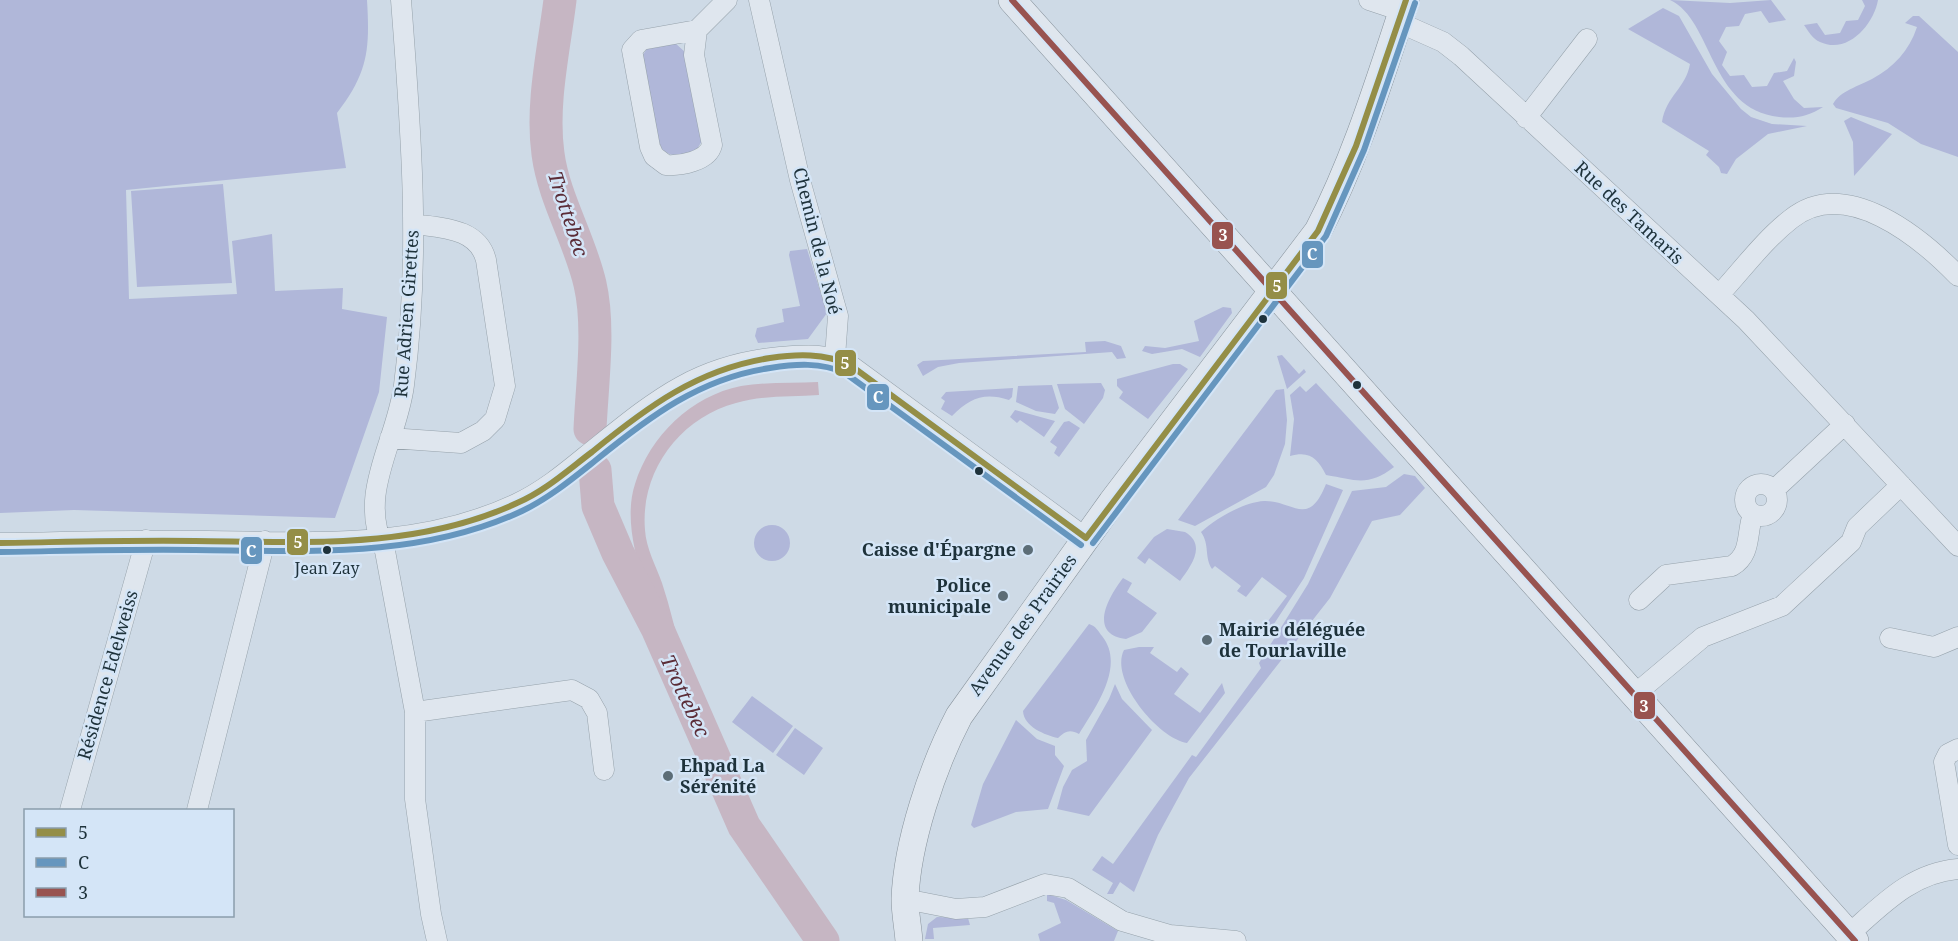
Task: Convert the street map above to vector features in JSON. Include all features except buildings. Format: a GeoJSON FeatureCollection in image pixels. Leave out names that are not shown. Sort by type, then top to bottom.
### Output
{"type":"FeatureCollection","features":[{"type":"Feature","properties":{"kind":"main road"},"geometry":{"type":"LineString","coordinates":[[1012,0],[1852,938]]}},
{"type":"Feature","properties":{"kind":"main road","name":"Avenue des Prairies"},"geometry":{"type":"LineString","coordinates":[[909,941],[905,899],[923,804],[941,752],[971,695],[1272,291],[1301,257],[1338,194],[1402,11]]}},
{"type":"Feature","properties":{"kind":"street","name":"Rue Adrien Girettes"},"geometry":{"type":"LineString","coordinates":[[401,0],[414,224],[400,413],[379,475],[373,513],[379,539],[385,551],[415,712],[415,799],[437,941]]}},
{"type":"Feature","properties":{"kind":"street"},"geometry":{"type":"LineString","coordinates":[[697,30],[694,56],[712,145],[711,151],[701,158],[666,165],[654,156],[650,147],[632,51],[641,40],[697,30],[727,0]]}},
{"type":"Feature","properties":{"kind":"street","name":"Chemin de la Noé"},"geometry":{"type":"LineString","coordinates":[[759,0],[800,180],[838,316],[835,357]]}},
{"type":"Feature","properties":{"kind":"street","name":"Rue des Tamaris"},"geometry":{"type":"LineString","coordinates":[[1369,0],[1402,11],[1443,42],[1719,295],[1785,359],[1958,546]]}},
{"type":"Feature","properties":{"kind":"street"},"geometry":{"type":"LineString","coordinates":[[1526,118],[1587,39]]}},
{"type":"Feature","properties":{"kind":"street"},"geometry":{"type":"LineString","coordinates":[[1719,295],[1792,218],[1817,207],[1830,205],[1871,212],[1903,227],[1930,247],[1958,276]]}},
{"type":"Feature","properties":{"kind":"street"},"geometry":{"type":"LineString","coordinates":[[390,438],[461,443],[483,431],[495,419],[505,386],[486,260],[481,245],[467,234],[414,224]]}},
{"type":"Feature","properties":{"kind":"street"},"geometry":{"type":"LineString","coordinates":[[0,543],[146,540],[365,542],[458,525],[515,505],[545,488],[671,391],[715,370],[754,360],[800,356],[835,357],[850,365],[1086,538]]}},
{"type":"Feature","properties":{"kind":"street"},"geometry":{"type":"LineString","coordinates":[[1640,600],[1666,575],[1732,566],[1741,560],[1747,551],[1753,514],[1764,516],[1773,511],[1777,501],[1774,490],[1845,424]]}},
{"type":"Feature","properties":{"kind":"street"},"geometry":{"type":"LineString","coordinates":[[1634,695],[1703,637],[1782,606],[1851,542],[1857,527],[1901,485]]}},
{"type":"Feature","properties":{"kind":"street","name":"Résidence Edelweiss"},"geometry":{"type":"LineString","coordinates":[[70,809],[146,540]]}},
{"type":"Feature","properties":{"kind":"street"},"geometry":{"type":"LineString","coordinates":[[196,809],[265,541]]}},
{"type":"Feature","properties":{"kind":"street"},"geometry":{"type":"LineString","coordinates":[[1890,638],[1934,647],[1958,637]]}},
{"type":"Feature","properties":{"kind":"street"},"geometry":{"type":"LineString","coordinates":[[415,712],[572,690],[589,699],[597,712],[604,770]]}},
{"type":"Feature","properties":{"kind":"street"},"geometry":{"type":"LineString","coordinates":[[1958,749],[1948,754],[1944,762],[1958,845]]}},
{"type":"Feature","properties":{"kind":"street"},"geometry":{"type":"LineString","coordinates":[[1852,938],[1901,888],[1930,875],[1958,868]]}},
{"type":"Feature","properties":{"kind":"street"},"geometry":{"type":"LineString","coordinates":[[905,899],[956,909],[985,907],[1045,884],[1068,888],[1122,921],[1170,935],[1236,941]]}},
{"type":"Feature","properties":{"kind":"shaded area"},"geometry":{"type":"Polygon","coordinates":[[[0,0],[367,0],[368,33],[365,60],[355,86],[337,113],[346,168],[126,190],[129,299],[237,294],[232,241],[272,234],[275,291],[343,288],[342,309],[387,317],[379,392],[335,518],[74,510],[0,513],[0,0]]]}},
{"type":"Feature","properties":{"kind":"shaded area"},"geometry":{"type":"Polygon","coordinates":[[[1670,0],[1730,3],[1771,0],[1786,20],[1769,23],[1761,11],[1745,14],[1739,26],[1726,27],[1719,41],[1727,52],[1722,65],[1730,76],[1744,75],[1752,87],[1767,86],[1774,73],[1787,71],[1794,58],[1796,62],[1794,76],[1783,81],[1794,99],[1804,108],[1823,107],[1807,115],[1791,118],[1779,117],[1756,110],[1738,98],[1725,82],[1684,10],[1670,0]]]}},
{"type":"Feature","properties":{"kind":"shaded area"},"geometry":{"type":"Polygon","coordinates":[[[1862,0],[1878,0],[1871,19],[1850,41],[1830,45],[1820,42],[1804,25],[1817,23],[1825,35],[1840,33],[1846,21],[1858,20],[1865,6],[1862,0]]]}},
{"type":"Feature","properties":{"kind":"shaded area"},"geometry":{"type":"Polygon","coordinates":[[[1663,8],[1679,16],[1712,74],[1741,109],[1751,117],[1772,124],[1807,126],[1768,134],[1736,159],[1727,174],[1721,173],[1719,167],[1706,155],[1709,151],[1662,122],[1664,113],[1684,80],[1690,64],[1628,29],[1663,8]]]}},
{"type":"Feature","properties":{"kind":"shaded area"},"geometry":{"type":"Polygon","coordinates":[[[1913,16],[1919,16],[1958,52],[1958,157],[1921,144],[1888,123],[1836,108],[1833,104],[1845,92],[1872,79],[1894,64],[1910,44],[1917,27],[1905,23],[1913,16]]]}},
{"type":"Feature","properties":{"kind":"shaded area"},"geometry":{"type":"Polygon","coordinates":[[[675,43],[685,52],[703,139],[696,151],[672,155],[659,146],[641,58],[648,47],[675,43]]]}},
{"type":"Feature","properties":{"kind":"shaded area"},"geometry":{"type":"Polygon","coordinates":[[[1851,117],[1892,134],[1854,176],[1853,142],[1844,121],[1851,117]]]}},
{"type":"Feature","properties":{"kind":"shaded area"},"geometry":{"type":"Polygon","coordinates":[[[223,184],[232,283],[137,287],[131,191],[223,184]]]}},
{"type":"Feature","properties":{"kind":"shaded area"},"geometry":{"type":"Polygon","coordinates":[[[807,249],[827,313],[808,339],[758,343],[755,336],[757,328],[784,322],[782,309],[800,306],[789,255],[790,251],[807,249]]]}},
{"type":"Feature","properties":{"kind":"shaded area"},"geometry":{"type":"Polygon","coordinates":[[[1223,307],[1231,308],[1232,313],[1200,357],[1182,349],[1152,354],[1142,351],[1145,346],[1165,348],[1199,341],[1194,321],[1223,307]]]}},
{"type":"Feature","properties":{"kind":"shaded area"},"geometry":{"type":"Polygon","coordinates":[[[1105,341],[1121,346],[1126,358],[1117,359],[1112,352],[959,363],[938,367],[923,376],[917,365],[923,361],[1086,352],[1085,342],[1105,341]]]}},
{"type":"Feature","properties":{"kind":"shaded area"},"geometry":{"type":"Polygon","coordinates":[[[1282,355],[1299,374],[1304,369],[1306,372],[1287,389],[1277,356],[1282,355]]]}},
{"type":"Feature","properties":{"kind":"shaded area"},"geometry":{"type":"Polygon","coordinates":[[[1180,364],[1188,369],[1148,419],[1119,398],[1123,392],[1117,386],[1117,379],[1180,364]]]}},
{"type":"Feature","properties":{"kind":"shaded area"},"geometry":{"type":"Polygon","coordinates":[[[818,382],[819,395],[756,399],[716,410],[681,434],[657,468],[649,487],[645,508],[645,530],[649,550],[668,601],[682,658],[668,665],[633,589],[644,582],[634,546],[631,521],[632,496],[642,466],[662,435],[675,421],[705,399],[741,386],[818,382]]]}},
{"type":"Feature","properties":{"kind":"shaded area"},"geometry":{"type":"Polygon","coordinates":[[[1101,383],[1105,390],[1103,398],[1084,424],[1065,409],[1057,384],[1101,383]]]}},
{"type":"Feature","properties":{"kind":"shaded area"},"geometry":{"type":"Polygon","coordinates":[[[1316,383],[1394,467],[1369,480],[1354,480],[1326,475],[1320,464],[1308,455],[1290,456],[1294,419],[1290,395],[1300,386],[1306,392],[1316,383]]]}},
{"type":"Feature","properties":{"kind":"shaded area"},"geometry":{"type":"Polygon","coordinates":[[[1052,385],[1059,408],[1055,414],[1036,411],[1016,402],[1018,386],[1052,385]]]}},
{"type":"Feature","properties":{"kind":"shaded area"},"geometry":{"type":"Polygon","coordinates":[[[1013,388],[1012,397],[1009,400],[992,397],[978,398],[952,416],[941,409],[945,401],[941,398],[946,392],[1013,388]]]}},
{"type":"Feature","properties":{"kind":"shaded area"},"geometry":{"type":"Polygon","coordinates":[[[1284,389],[1287,420],[1285,444],[1274,475],[1266,487],[1195,526],[1178,520],[1276,390],[1284,389]]]}},
{"type":"Feature","properties":{"kind":"shaded area"},"geometry":{"type":"Polygon","coordinates":[[[1015,410],[1055,421],[1044,437],[1020,420],[1017,423],[1010,417],[1015,410]]]}},
{"type":"Feature","properties":{"kind":"shaded area"},"geometry":{"type":"Polygon","coordinates":[[[1069,421],[1080,428],[1059,457],[1054,453],[1057,447],[1050,442],[1064,422],[1069,421]]]}},
{"type":"Feature","properties":{"kind":"shaded area"},"geometry":{"type":"Polygon","coordinates":[[[1404,474],[1415,476],[1425,488],[1400,515],[1372,521],[1330,598],[1189,778],[1158,835],[1134,892],[1120,882],[1113,894],[1107,894],[1113,883],[1092,870],[1102,856],[1113,864],[1192,755],[1196,757],[1261,668],[1259,663],[1308,584],[1352,491],[1386,487],[1404,474]]]}},
{"type":"Feature","properties":{"kind":"shaded area"},"geometry":{"type":"Polygon","coordinates":[[[1326,484],[1343,490],[1304,578],[1268,633],[1262,629],[1287,596],[1262,577],[1246,597],[1237,591],[1241,586],[1215,566],[1212,569],[1201,532],[1230,512],[1256,502],[1274,502],[1306,509],[1313,506],[1326,484]]]}},
{"type":"Feature","properties":{"kind":"shaded area"},"geometry":{"type":"Polygon","coordinates":[[[772,525],[785,530],[790,543],[785,556],[772,561],[759,556],[754,543],[759,530],[772,525]]]}},
{"type":"Feature","properties":{"kind":"shaded area"},"geometry":{"type":"Polygon","coordinates":[[[1167,529],[1185,532],[1192,537],[1195,543],[1195,556],[1180,581],[1149,558],[1145,564],[1137,558],[1154,537],[1167,529]]]}},
{"type":"Feature","properties":{"kind":"shaded area"},"geometry":{"type":"Polygon","coordinates":[[[1123,578],[1132,583],[1127,592],[1157,613],[1142,632],[1126,639],[1114,636],[1107,630],[1104,622],[1112,594],[1123,578]]]}},
{"type":"Feature","properties":{"kind":"shaded area"},"geometry":{"type":"Polygon","coordinates":[[[1089,624],[1097,629],[1109,648],[1111,660],[1105,686],[1093,712],[1079,734],[1068,732],[1058,738],[1047,735],[1027,722],[1023,711],[1089,624]]]}},
{"type":"Feature","properties":{"kind":"shaded area"},"geometry":{"type":"Polygon","coordinates":[[[1154,647],[1150,653],[1177,672],[1181,667],[1189,674],[1174,694],[1200,713],[1222,683],[1225,693],[1187,743],[1175,739],[1150,719],[1130,691],[1123,676],[1121,662],[1124,650],[1154,647]]]}},
{"type":"Feature","properties":{"kind":"shaded area"},"geometry":{"type":"Polygon","coordinates":[[[1115,684],[1122,699],[1152,730],[1089,816],[1057,809],[1063,787],[1072,770],[1087,761],[1086,740],[1115,684]]]}},
{"type":"Feature","properties":{"kind":"shaded area"},"geometry":{"type":"Polygon","coordinates":[[[752,696],[793,726],[773,753],[732,722],[752,696]]]}},
{"type":"Feature","properties":{"kind":"shaded area"},"geometry":{"type":"Polygon","coordinates":[[[1016,720],[1037,739],[1055,746],[1055,755],[1064,766],[1048,809],[1016,812],[974,828],[971,825],[983,784],[1016,720]]]}},
{"type":"Feature","properties":{"kind":"shaded area"},"geometry":{"type":"Polygon","coordinates":[[[795,728],[823,748],[804,775],[776,755],[795,728]]]}},
{"type":"Feature","properties":{"kind":"shaded area"},"geometry":{"type":"Polygon","coordinates":[[[1047,894],[1066,900],[1118,931],[1114,941],[1040,941],[1038,934],[1061,923],[1054,903],[1047,901],[1047,894]]]}},
{"type":"Feature","properties":{"kind":"shaded area"},"geometry":{"type":"Polygon","coordinates":[[[937,917],[968,918],[970,925],[933,928],[934,939],[925,939],[928,924],[937,917]]]}},
{"type":"Feature","properties":{"kind":"waterway","name":"Trottebec"},"geometry":{"type":"LineString","coordinates":[[560,0],[547,96],[546,135],[551,171],[586,268],[593,301],[594,356],[590,429]]}},
{"type":"Feature","properties":{"kind":"waterway","name":"Trottebec"},"geometry":{"type":"LineString","coordinates":[[595,470],[598,506],[618,553],[658,630],[744,826],[823,941]]}},
{"type":"Feature","properties":{"kind":"transit line","name":"3"},"geometry":{"type":"LineString","coordinates":[[1012,0],[1855,941]]}},
{"type":"Feature","properties":{"kind":"transit line","name":"5"},"geometry":{"type":"LineString","coordinates":[[1086,538],[1318,231],[1356,146],[1406,0]]}},
{"type":"Feature","properties":{"kind":"transit line","name":"C"},"geometry":{"type":"LineString","coordinates":[[1093,543],[1326,236],[1364,150],[1415,3]]}},
{"type":"Feature","properties":{"kind":"transit line","name":"5"},"geometry":{"type":"LineString","coordinates":[[0,543],[318,542],[399,536],[439,529],[479,518],[517,503],[537,492],[654,405],[697,381],[744,363],[800,355],[820,356],[850,365],[1086,538]]}},
{"type":"Feature","properties":{"kind":"transit line","name":"C"},"geometry":{"type":"LineString","coordinates":[[0,552],[320,551],[403,545],[443,537],[483,526],[532,506],[560,488],[656,415],[698,390],[745,373],[798,365],[827,367],[845,373],[1081,545]]}},
{"type":"Feature","properties":{"kind":"place","name":"Jean Zay"},"geometry":{"type":"Point","coordinates":[327,550]}},
{"type":"Feature","properties":{"kind":"place","name":"Caisse d'Épargne"},"geometry":{"type":"Point","coordinates":[1028,550]}},
{"type":"Feature","properties":{"kind":"place","name":"Police municipale"},"geometry":{"type":"Point","coordinates":[1003,596]}},
{"type":"Feature","properties":{"kind":"place","name":"Mairie déléguée de Tourlaville"},"geometry":{"type":"Point","coordinates":[1207,640]}},
{"type":"Feature","properties":{"kind":"place","name":"Ehpad La Sérénité"},"geometry":{"type":"Point","coordinates":[668,776]}}]}
